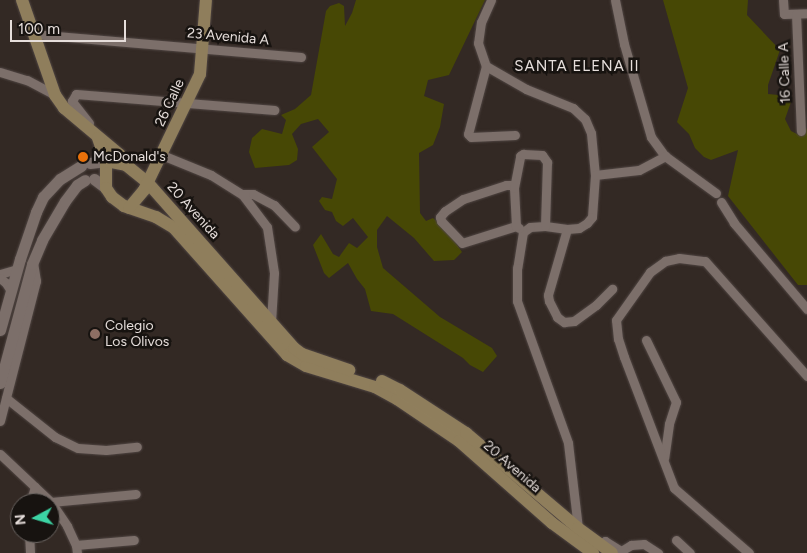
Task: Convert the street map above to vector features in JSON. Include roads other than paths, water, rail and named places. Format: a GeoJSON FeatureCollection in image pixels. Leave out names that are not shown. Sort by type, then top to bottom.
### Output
{"type":"FeatureCollection","features":[{"type":"Feature","properties":{"kind":"main road"},"geometry":{"type":"LineString","coordinates":[[22,0],[56,95],[64,108],[120,155],[129,167]]}},
{"type":"Feature","properties":{"kind":"main road","name":"26 Calle"},"geometry":{"type":"LineString","coordinates":[[129,208],[140,197],[148,183],[200,74],[204,48],[206,0]]}},
{"type":"Feature","properties":{"kind":"main road"},"geometry":{"type":"LineString","coordinates":[[98,138],[106,161],[106,188]]}},
{"type":"Feature","properties":{"kind":"main road","name":"20 Avenida"},"geometry":{"type":"LineString","coordinates":[[106,161],[116,162],[129,167],[148,183],[183,220],[294,348],[302,354],[400,390],[466,433],[578,528],[597,549]]}},
{"type":"Feature","properties":{"kind":"main road","name":"20 Avenida"},"geometry":{"type":"LineString","coordinates":[[106,188],[115,201],[156,217],[174,228],[295,361],[375,386],[397,399],[459,441],[552,523],[597,549],[612,553]]}},
{"type":"Feature","properties":{"kind":"street"},"geometry":{"type":"LineString","coordinates":[[491,0],[481,22],[478,43],[486,66],[469,137],[514,135]]}},
{"type":"Feature","properties":{"kind":"street"},"geometry":{"type":"LineString","coordinates":[[615,0],[624,44],[651,137],[665,156],[716,194]]}},
{"type":"Feature","properties":{"kind":"street"},"geometry":{"type":"LineString","coordinates":[[783,0],[784,14],[807,13]]}},
{"type":"Feature","properties":{"kind":"street","name":"16 Calle A"},"geometry":{"type":"LineString","coordinates":[[796,14],[801,131]]}},
{"type":"Feature","properties":{"kind":"street","name":"23 Avenida A"},"geometry":{"type":"LineString","coordinates":[[33,34],[301,57]]}},
{"type":"Feature","properties":{"kind":"street"},"geometry":{"type":"LineString","coordinates":[[486,66],[526,89],[580,113],[590,133],[595,175],[592,217],[579,228],[530,227],[462,243],[441,221],[440,217],[445,211],[463,199],[506,185],[512,185],[514,188]]}},
{"type":"Feature","properties":{"kind":"street"},"geometry":{"type":"LineString","coordinates":[[0,72],[27,80],[56,95]]}},
{"type":"Feature","properties":{"kind":"street"},"geometry":{"type":"LineString","coordinates":[[98,138],[72,101],[73,96],[78,94],[274,110]]}},
{"type":"Feature","properties":{"kind":"street"},"geometry":{"type":"LineString","coordinates":[[544,226],[547,162],[545,156],[523,154],[520,156],[514,188],[519,229],[517,301],[568,443],[578,528]]}},
{"type":"Feature","properties":{"kind":"street"},"geometry":{"type":"LineString","coordinates":[[162,155],[211,175],[242,194],[267,227],[274,273],[271,322]]}},
{"type":"Feature","properties":{"kind":"street"},"geometry":{"type":"LineString","coordinates":[[595,175],[640,170],[665,156]]}},
{"type":"Feature","properties":{"kind":"street"},"geometry":{"type":"LineString","coordinates":[[0,330],[17,270],[36,212],[43,197],[66,174],[86,165],[106,161]]}},
{"type":"Feature","properties":{"kind":"street"},"geometry":{"type":"LineString","coordinates":[[0,383],[33,260],[53,221],[77,185],[89,179],[106,188]]}},
{"type":"Feature","properties":{"kind":"street"},"geometry":{"type":"LineString","coordinates":[[51,189],[65,201]]}},
{"type":"Feature","properties":{"kind":"street"},"geometry":{"type":"LineString","coordinates":[[242,194],[254,194],[274,205],[294,228]]}},
{"type":"Feature","properties":{"kind":"street"},"geometry":{"type":"LineString","coordinates":[[721,202],[734,223],[806,307]]}},
{"type":"Feature","properties":{"kind":"street"},"geometry":{"type":"LineString","coordinates":[[36,212],[53,221]]}},
{"type":"Feature","properties":{"kind":"street"},"geometry":{"type":"LineString","coordinates":[[568,229],[548,295],[549,302],[557,317],[564,322],[574,321],[596,305],[612,289]]}},
{"type":"Feature","properties":{"kind":"street"},"geometry":{"type":"LineString","coordinates":[[749,553],[674,488],[646,419],[621,348],[616,320],[650,272],[665,260],[678,258],[705,261],[807,376]]}},
{"type":"Feature","properties":{"kind":"street"},"geometry":{"type":"LineString","coordinates":[[0,422],[36,281],[33,260]]}},
{"type":"Feature","properties":{"kind":"street"},"geometry":{"type":"LineString","coordinates":[[0,274],[17,270]]}},
{"type":"Feature","properties":{"kind":"street"},"geometry":{"type":"LineString","coordinates":[[0,278],[11,291]]}},
{"type":"Feature","properties":{"kind":"street"},"geometry":{"type":"LineString","coordinates":[[796,297],[807,296]]}},
{"type":"Feature","properties":{"kind":"street"},"geometry":{"type":"LineString","coordinates":[[646,340],[676,402],[669,424],[664,461]]}},
{"type":"Feature","properties":{"kind":"street"},"geometry":{"type":"LineString","coordinates":[[6,398],[55,437],[78,448],[106,450],[137,447]]}},
{"type":"Feature","properties":{"kind":"street"},"geometry":{"type":"LineString","coordinates":[[0,454],[41,493]]}},
{"type":"Feature","properties":{"kind":"street"},"geometry":{"type":"LineString","coordinates":[[33,493],[35,487]]}},
{"type":"Feature","properties":{"kind":"street"},"geometry":{"type":"LineString","coordinates":[[60,501],[136,494]]}},
{"type":"Feature","properties":{"kind":"street"},"geometry":{"type":"LineString","coordinates":[[60,516],[67,526],[76,549],[134,540]]}},
{"type":"Feature","properties":{"kind":"street"},"geometry":{"type":"LineString","coordinates":[[676,540],[690,553]]}},
{"type":"Feature","properties":{"kind":"street","name":"20 Avenida"},"geometry":{"type":"LineString","coordinates":[[597,549],[605,541],[621,551],[631,545],[644,544],[658,553]]}},
{"type":"Feature","properties":{"kind":"place","name":"McDonald's"},"geometry":{"type":"Point","coordinates":[83,157]}},
{"type":"Feature","properties":{"kind":"place","name":"Colegio Los Olivos"},"geometry":{"type":"Point","coordinates":[95,334]}},
{"type":"Feature","properties":{"kind":"district","name":"SANTA ELENA II"},"geometry":{"type":"Point","coordinates":[577,67]}}]}
